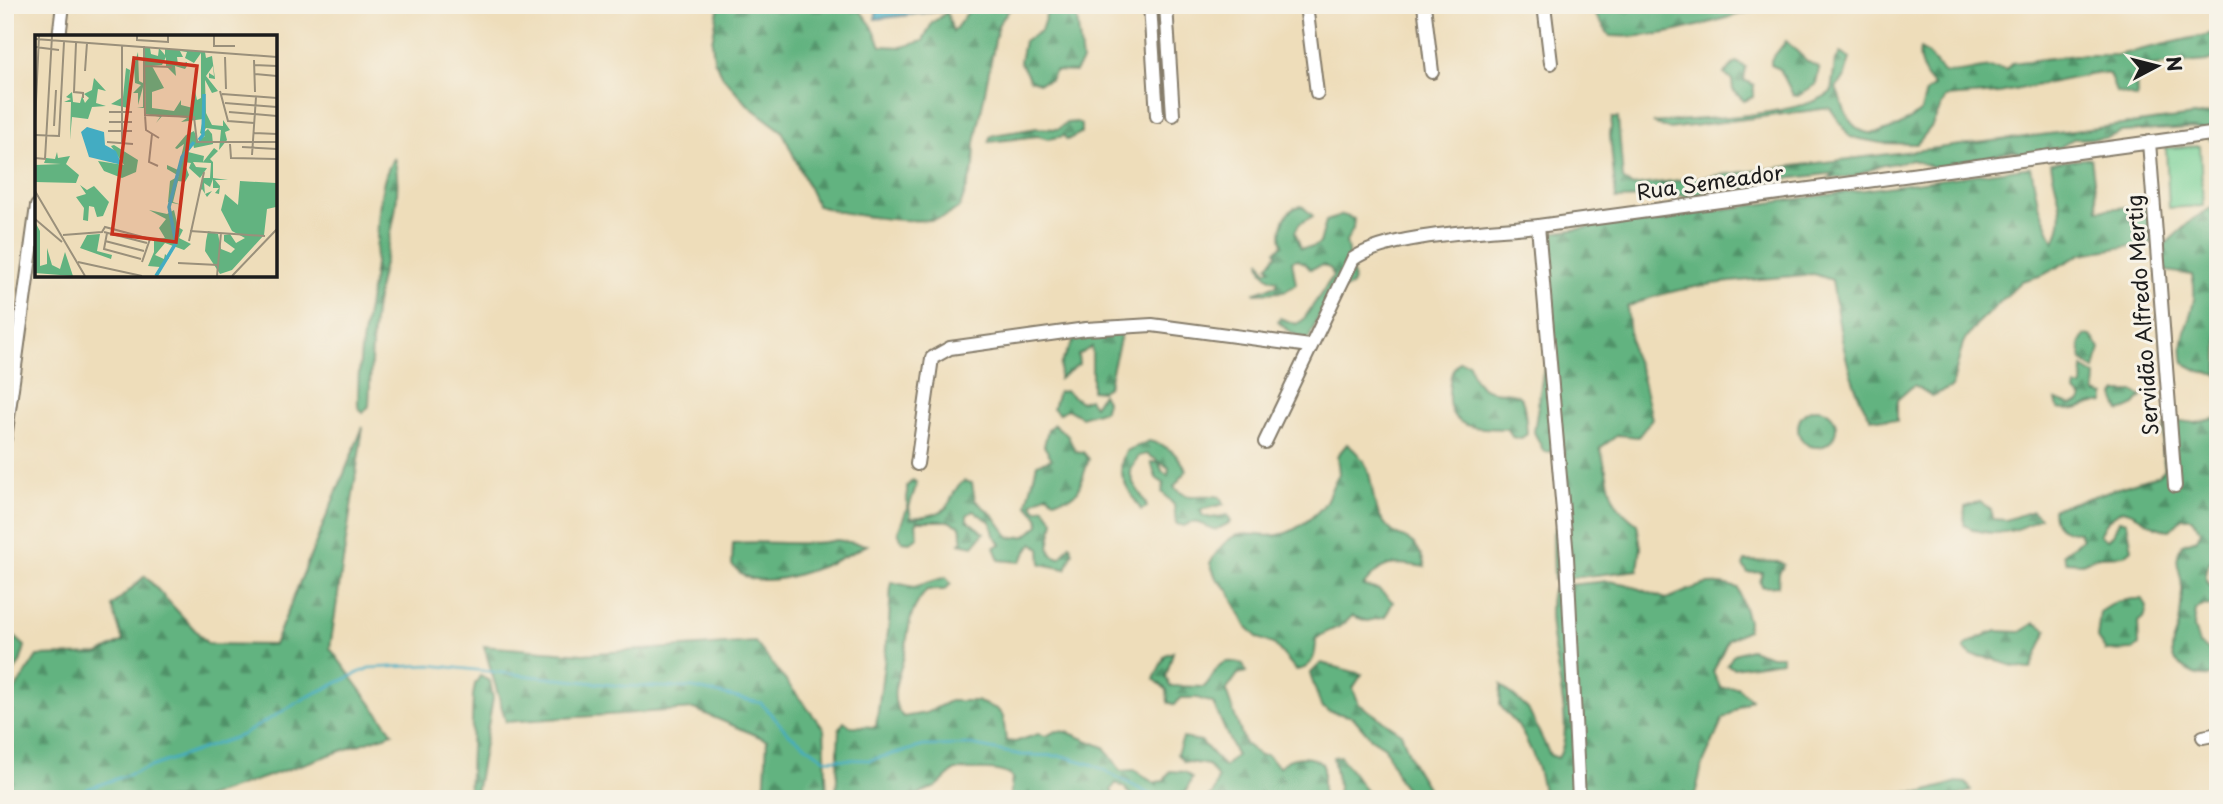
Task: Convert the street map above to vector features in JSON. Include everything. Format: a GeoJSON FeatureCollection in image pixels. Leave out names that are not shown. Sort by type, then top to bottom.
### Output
{"type":"FeatureCollection","features":[{"type":"Feature","properties":{"kind":"street"},"geometry":{"type":"LineString","coordinates":[[59,35],[63,5]]}},
{"type":"Feature","properties":{"kind":"street"},"geometry":{"type":"LineString","coordinates":[[1150,5],[1157,116]]}},
{"type":"Feature","properties":{"kind":"street"},"geometry":{"type":"LineString","coordinates":[[1166,5],[1173,115]]}},
{"type":"Feature","properties":{"kind":"street"},"geometry":{"type":"LineString","coordinates":[[1306,5],[1317,93]]}},
{"type":"Feature","properties":{"kind":"street"},"geometry":{"type":"LineString","coordinates":[[1424,5],[1432,72]]}},
{"type":"Feature","properties":{"kind":"street"},"geometry":{"type":"LineString","coordinates":[[1544,5],[1551,62]]}},
{"type":"Feature","properties":{"kind":"street","name":"Rua Semeador"},"geometry":{"type":"LineString","coordinates":[[1265,442],[1348,267],[1368,249],[1407,241],[1538,226],[2218,132]]}},
{"type":"Feature","properties":{"kind":"street","name":"Servidão Alfredo Mertig"},"geometry":{"type":"LineString","coordinates":[[2149,142],[2175,486]]}},
{"type":"Feature","properties":{"kind":"street"},"geometry":{"type":"LineString","coordinates":[[5,439],[35,221]]}},
{"type":"Feature","properties":{"kind":"street"},"geometry":{"type":"LineString","coordinates":[[1538,226],[1567,557],[1579,799]]}},
{"type":"Feature","properties":{"kind":"street"},"geometry":{"type":"LineString","coordinates":[[917,464],[932,358],[950,348],[1086,329],[1152,325],[1310,346]]}},
{"type":"Feature","properties":{"kind":"street"},"geometry":{"type":"LineString","coordinates":[[2203,737],[2218,734]]}},
{"type":"Feature","properties":{"kind":"green space"},"geometry":{"type":"Polygon","coordinates":[[[719,5],[856,5],[872,26],[881,46],[902,47],[923,41],[932,23],[947,12],[953,32],[973,5],[1013,5],[998,25],[975,143],[974,166],[960,207],[941,218],[898,220],[817,205],[782,131],[750,107],[723,77],[714,60],[712,41],[719,5]]]}},
{"type":"Feature","properties":{"kind":"green space"},"geometry":{"type":"Polygon","coordinates":[[[1592,5],[1774,5],[1674,32],[1610,36],[1592,10],[1592,5]]]}},
{"type":"Feature","properties":{"kind":"green space"},"geometry":{"type":"Polygon","coordinates":[[[1047,12],[1068,12],[1077,18],[1082,61],[1075,72],[1055,71],[1050,80],[1039,83],[1030,80],[1020,62],[1024,41],[1041,31],[1047,12]]]}},
{"type":"Feature","properties":{"kind":"green space"},"geometry":{"type":"Polygon","coordinates":[[[2218,32],[2218,57],[2207,61],[2142,67],[2136,76],[2137,98],[2116,92],[2109,74],[2099,73],[1999,93],[1946,97],[1931,127],[1917,144],[1881,143],[1850,137],[1830,108],[1669,129],[1653,123],[1746,115],[1817,100],[1831,92],[1835,63],[1840,53],[1850,58],[1844,79],[1836,88],[1846,114],[1856,127],[1863,131],[1880,132],[1899,126],[1921,111],[1926,92],[1934,86],[1922,69],[1920,49],[1929,55],[1943,72],[1990,68],[2006,70],[2012,63],[2075,55],[2117,55],[2218,32]]]}},
{"type":"Feature","properties":{"kind":"green space"},"geometry":{"type":"Polygon","coordinates":[[[1786,41],[1807,61],[1819,68],[1816,84],[1798,96],[1793,95],[1780,69],[1771,65],[1771,60],[1786,41]]]}},
{"type":"Feature","properties":{"kind":"green space"},"geometry":{"type":"Polygon","coordinates":[[[1736,62],[1746,67],[1744,80],[1754,85],[1753,97],[1744,101],[1733,90],[1732,80],[1724,74],[1736,62]]]}},
{"type":"Feature","properties":{"kind":"green space"},"geometry":{"type":"Polygon","coordinates":[[[2218,113],[2218,143],[2209,139],[2215,131],[2192,128],[2121,132],[2106,138],[2073,139],[2052,153],[2029,156],[2013,151],[1936,168],[1912,160],[1879,166],[1853,177],[1829,178],[1836,173],[1777,180],[1770,186],[1745,192],[1729,186],[1688,197],[1664,192],[1648,198],[1616,199],[1610,135],[1612,118],[1618,118],[1623,179],[1632,186],[2218,113]]]}},
{"type":"Feature","properties":{"kind":"green space"},"geometry":{"type":"Polygon","coordinates":[[[1077,122],[1081,125],[1081,133],[1067,140],[1064,136],[1048,139],[1038,136],[989,142],[994,135],[1037,128],[1058,129],[1066,123],[1077,122]]]}},
{"type":"Feature","properties":{"kind":"green space"},"geometry":{"type":"Polygon","coordinates":[[[2200,146],[2203,206],[2169,208],[2166,148],[2200,146]]]}},
{"type":"Feature","properties":{"kind":"green space"},"geometry":{"type":"Polygon","coordinates":[[[394,158],[397,174],[395,209],[375,311],[369,406],[363,413],[358,407],[361,355],[374,273],[381,197],[388,169],[394,158]]]}},
{"type":"Feature","properties":{"kind":"green space"},"geometry":{"type":"Polygon","coordinates":[[[2091,158],[2098,210],[2147,205],[2157,213],[2157,242],[2081,254],[2043,275],[2022,281],[1976,325],[1963,343],[1952,387],[1932,396],[1914,385],[1897,400],[1897,421],[1871,418],[1863,404],[1845,352],[1832,280],[1814,274],[1719,283],[1671,292],[1627,307],[1632,352],[1641,372],[1652,419],[1638,437],[1618,435],[1600,448],[1614,499],[1626,516],[1637,524],[1641,547],[1638,570],[1554,580],[1553,533],[1564,513],[1565,450],[1544,452],[1534,432],[1543,373],[1551,354],[1542,248],[1550,233],[2031,167],[2038,203],[2054,242],[2061,211],[2051,163],[2091,158]]]}},
{"type":"Feature","properties":{"kind":"green space"},"geometry":{"type":"Polygon","coordinates":[[[1302,206],[1313,216],[1299,224],[1295,232],[1301,248],[1320,243],[1326,221],[1343,215],[1354,219],[1353,229],[1346,242],[1352,285],[1330,293],[1308,340],[1291,333],[1278,322],[1280,318],[1296,324],[1303,320],[1333,276],[1331,269],[1323,265],[1310,269],[1296,259],[1292,261],[1296,284],[1284,292],[1253,293],[1277,285],[1277,280],[1265,273],[1260,260],[1266,271],[1271,268],[1268,266],[1277,254],[1276,250],[1283,245],[1281,233],[1287,215],[1302,206]]]}},
{"type":"Feature","properties":{"kind":"green space"},"geometry":{"type":"Polygon","coordinates":[[[2211,208],[2218,214],[2218,375],[2199,371],[2184,363],[2183,339],[2194,300],[2192,275],[2159,270],[2161,248],[2193,219],[2211,208]]]}},
{"type":"Feature","properties":{"kind":"green space"},"geometry":{"type":"Polygon","coordinates":[[[1122,331],[1108,387],[1101,391],[1092,390],[1092,347],[1078,355],[1079,364],[1059,379],[1061,363],[1077,334],[1122,331]]]}},
{"type":"Feature","properties":{"kind":"green space"},"geometry":{"type":"Polygon","coordinates":[[[2085,335],[2091,336],[2100,348],[2095,370],[2082,361],[2080,345],[2085,335]]]}},
{"type":"Feature","properties":{"kind":"green space"},"geometry":{"type":"Polygon","coordinates":[[[1459,361],[1469,363],[1474,377],[1488,390],[1511,393],[1522,400],[1527,434],[1520,439],[1512,437],[1508,429],[1475,427],[1458,421],[1449,405],[1449,392],[1452,372],[1459,361]]]}},
{"type":"Feature","properties":{"kind":"green space"},"geometry":{"type":"Polygon","coordinates":[[[2083,368],[2096,376],[2095,393],[2105,396],[2105,402],[2070,410],[2058,409],[2056,400],[2071,405],[2081,402],[2083,398],[2075,392],[2076,387],[2082,387],[2083,368]]]}},
{"type":"Feature","properties":{"kind":"green space"},"geometry":{"type":"Polygon","coordinates":[[[1066,391],[1081,402],[1089,399],[1094,406],[1102,394],[1106,401],[1105,410],[1081,417],[1067,409],[1059,414],[1053,408],[1058,392],[1066,391]]]}},
{"type":"Feature","properties":{"kind":"green space"},"geometry":{"type":"Polygon","coordinates":[[[2117,392],[2134,392],[2142,397],[2135,405],[2120,412],[2114,396],[2117,392]]]}},
{"type":"Feature","properties":{"kind":"green space"},"geometry":{"type":"Polygon","coordinates":[[[1817,409],[1831,414],[1836,428],[1831,442],[1817,447],[1803,442],[1798,428],[1803,414],[1817,409]]]}},
{"type":"Feature","properties":{"kind":"green space"},"geometry":{"type":"Polygon","coordinates":[[[2218,418],[2218,559],[2212,559],[2206,574],[2214,589],[2215,598],[2211,606],[2203,605],[2196,610],[2194,627],[2199,644],[2218,655],[2218,675],[2203,676],[2182,667],[2176,662],[2172,652],[2181,608],[2182,583],[2177,563],[2179,552],[2182,544],[2197,539],[2201,531],[2191,518],[2182,518],[2170,530],[2122,510],[2108,520],[2100,535],[2107,540],[2113,535],[2119,520],[2127,522],[2132,549],[2125,555],[2099,556],[2082,563],[2066,562],[2063,554],[2082,539],[2079,532],[2068,531],[2057,524],[2053,509],[2159,475],[2165,469],[2162,451],[2165,426],[2173,420],[2196,423],[2218,418]]]}},
{"type":"Feature","properties":{"kind":"green space"},"geometry":{"type":"Polygon","coordinates":[[[1054,424],[1068,436],[1075,451],[1083,452],[1089,459],[1078,491],[1071,497],[1054,500],[1047,494],[1032,503],[1037,510],[1044,507],[1054,521],[1049,547],[1052,555],[1060,558],[1070,544],[1073,552],[1066,569],[1041,564],[1040,548],[1033,543],[1020,562],[999,560],[994,547],[1001,544],[994,535],[991,522],[973,511],[967,515],[967,520],[984,533],[973,546],[959,543],[963,542],[960,526],[948,521],[918,521],[918,537],[910,542],[902,541],[898,532],[907,509],[907,486],[913,480],[917,483],[909,507],[911,518],[942,511],[964,481],[972,483],[975,500],[994,516],[1010,538],[1026,536],[1039,525],[1038,517],[1027,504],[1037,464],[1052,459],[1044,446],[1048,429],[1054,424]]]}},
{"type":"Feature","properties":{"kind":"green space"},"geometry":{"type":"Polygon","coordinates":[[[363,427],[330,648],[393,733],[202,799],[5,799],[5,705],[37,656],[99,654],[123,641],[112,606],[145,576],[208,644],[274,645],[363,427]]]}},
{"type":"Feature","properties":{"kind":"green space"},"geometry":{"type":"Polygon","coordinates":[[[1149,441],[1171,451],[1187,470],[1174,487],[1179,492],[1190,496],[1220,497],[1224,504],[1200,510],[1203,516],[1211,518],[1228,515],[1231,522],[1216,530],[1196,523],[1184,526],[1176,524],[1174,505],[1162,492],[1164,484],[1156,478],[1151,462],[1160,463],[1162,471],[1168,476],[1169,468],[1147,454],[1139,456],[1130,470],[1147,507],[1141,510],[1124,482],[1121,467],[1126,451],[1149,441]]]}},
{"type":"Feature","properties":{"kind":"green space"},"geometry":{"type":"Polygon","coordinates":[[[1347,444],[1365,463],[1374,501],[1383,521],[1389,529],[1412,542],[1425,567],[1397,564],[1377,571],[1363,586],[1379,590],[1393,602],[1385,617],[1367,621],[1352,616],[1342,625],[1316,639],[1310,663],[1307,667],[1296,670],[1275,645],[1258,638],[1246,626],[1228,590],[1216,578],[1210,563],[1220,548],[1237,535],[1286,533],[1313,516],[1327,499],[1339,474],[1337,456],[1347,444]]]}},
{"type":"Feature","properties":{"kind":"green space"},"geometry":{"type":"Polygon","coordinates":[[[1980,501],[1991,510],[1992,519],[2006,520],[2032,511],[2040,518],[2012,530],[1983,532],[1964,525],[1965,507],[1980,501]]]}},
{"type":"Feature","properties":{"kind":"green space"},"geometry":{"type":"Polygon","coordinates":[[[837,540],[867,545],[807,572],[773,580],[758,580],[745,576],[732,565],[733,543],[811,543],[837,540]]]}},
{"type":"Feature","properties":{"kind":"green space"},"geometry":{"type":"Polygon","coordinates":[[[1745,561],[1781,562],[1784,565],[1779,573],[1778,586],[1763,587],[1760,583],[1762,572],[1748,573],[1743,566],[1745,561]]]}},
{"type":"Feature","properties":{"kind":"green space"},"geometry":{"type":"Polygon","coordinates":[[[946,577],[951,584],[944,590],[927,590],[912,614],[895,695],[895,702],[903,717],[926,713],[950,701],[976,701],[997,709],[1003,716],[1006,741],[1015,742],[1038,734],[1046,736],[1056,731],[1067,732],[1104,747],[1121,771],[1134,770],[1157,785],[1156,782],[1164,781],[1170,771],[1185,772],[1192,778],[1185,794],[1188,799],[1134,799],[1124,787],[1116,783],[1111,790],[1115,799],[1010,799],[1012,777],[999,771],[955,770],[936,787],[912,797],[836,799],[839,729],[844,722],[851,726],[876,727],[889,624],[891,582],[914,587],[946,577]]]}},
{"type":"Feature","properties":{"kind":"green space"},"geometry":{"type":"Polygon","coordinates":[[[1608,581],[1626,584],[1666,599],[1708,584],[1738,588],[1748,621],[1747,630],[1728,640],[1713,672],[1721,688],[1737,687],[1751,699],[1723,719],[1702,766],[1694,799],[1544,799],[1538,770],[1528,743],[1500,705],[1501,685],[1528,709],[1550,755],[1558,758],[1564,743],[1565,724],[1551,631],[1552,591],[1558,586],[1608,581]]]}},
{"type":"Feature","properties":{"kind":"green space"},"geometry":{"type":"Polygon","coordinates":[[[2142,599],[2147,607],[2145,616],[2138,622],[2139,645],[2133,650],[2106,651],[2097,638],[2100,612],[2116,602],[2142,599]]]}},
{"type":"Feature","properties":{"kind":"green space"},"geometry":{"type":"Polygon","coordinates":[[[2035,623],[2047,630],[2031,669],[1972,656],[1965,650],[1965,646],[1980,637],[1997,631],[2020,632],[2035,623]]]}},
{"type":"Feature","properties":{"kind":"green space"},"geometry":{"type":"Polygon","coordinates":[[[5,628],[25,646],[20,663],[5,683],[5,628]]]}},
{"type":"Feature","properties":{"kind":"green space"},"geometry":{"type":"Polygon","coordinates":[[[755,642],[824,729],[827,799],[764,799],[767,740],[694,709],[506,722],[484,646],[583,654],[755,642]]]}},
{"type":"Feature","properties":{"kind":"green space"},"geometry":{"type":"Polygon","coordinates":[[[1750,649],[1771,656],[1782,656],[1782,661],[1734,668],[1727,665],[1734,654],[1750,649]]]}},
{"type":"Feature","properties":{"kind":"green space"},"geometry":{"type":"Polygon","coordinates":[[[1173,652],[1166,677],[1170,686],[1204,687],[1222,664],[1243,664],[1246,672],[1238,674],[1226,691],[1245,744],[1259,755],[1267,755],[1279,767],[1288,760],[1300,757],[1323,764],[1323,799],[1205,799],[1213,794],[1218,778],[1208,765],[1183,761],[1177,754],[1183,738],[1201,741],[1224,767],[1236,755],[1213,703],[1197,698],[1180,698],[1175,705],[1168,702],[1167,690],[1154,679],[1165,655],[1173,652]]]}},
{"type":"Feature","properties":{"kind":"green space"},"geometry":{"type":"Polygon","coordinates":[[[1321,663],[1362,674],[1353,688],[1359,704],[1401,733],[1414,766],[1434,799],[1414,799],[1399,780],[1385,747],[1371,738],[1353,717],[1328,711],[1321,706],[1310,674],[1321,663]]]}},
{"type":"Feature","properties":{"kind":"green space"},"geometry":{"type":"Polygon","coordinates":[[[480,676],[490,681],[493,698],[475,799],[469,799],[473,696],[480,676]]]}},
{"type":"Feature","properties":{"kind":"green space"},"geometry":{"type":"Polygon","coordinates":[[[1340,756],[1372,799],[1340,799],[1333,757],[1340,756]]]}},
{"type":"Feature","properties":{"kind":"green space"},"geometry":{"type":"Polygon","coordinates":[[[1957,782],[1966,783],[1971,790],[1937,799],[1866,799],[1883,793],[1924,792],[1957,782]]]}},
{"type":"Feature","properties":{"kind":"water"},"geometry":{"type":"Polygon","coordinates":[[[878,5],[948,5],[942,11],[875,19],[878,5]]]}},
{"type":"Feature","properties":{"kind":"waterway"},"geometry":{"type":"LineString","coordinates":[[47,799],[84,790],[242,735],[307,697],[369,668],[430,665],[623,686],[693,688],[761,703],[789,734],[825,759],[870,760],[924,746],[971,745],[1021,755],[1063,756],[1094,765],[1159,799]]}}]}
